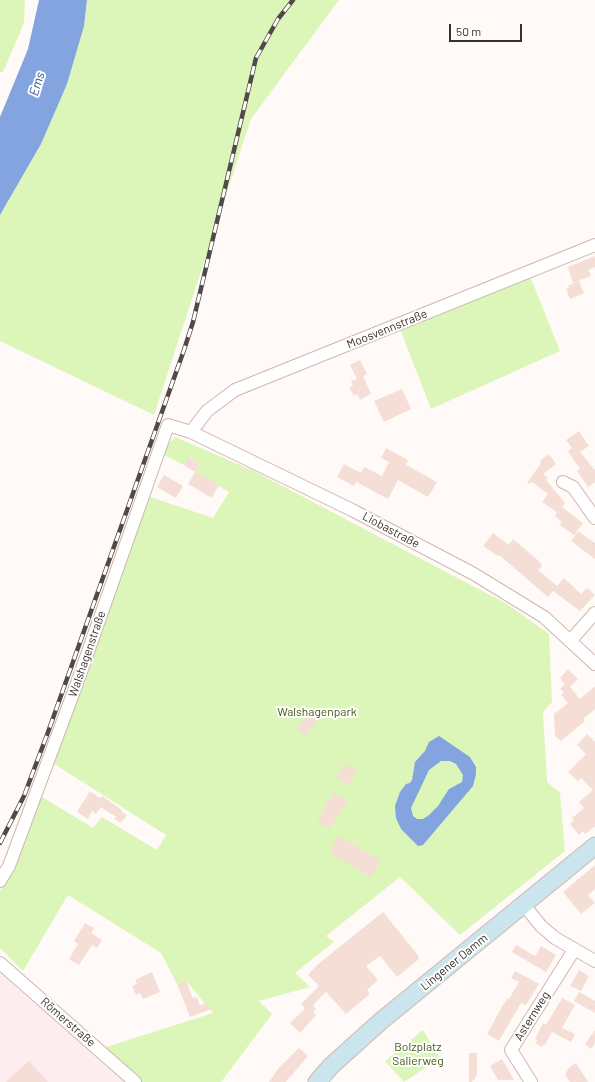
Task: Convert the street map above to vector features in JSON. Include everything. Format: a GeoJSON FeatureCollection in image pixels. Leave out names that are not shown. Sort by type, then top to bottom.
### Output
{"type":"FeatureCollection","features":[{"type":"Feature","properties":{"kind":"main road","name":"Lingener Damm"},"geometry":{"type":"LineString","coordinates":[[317,1082],[331,1066],[381,1021],[595,846]]}},
{"type":"Feature","properties":{"kind":"street","name":"Moosvennstraße"},"geometry":{"type":"LineString","coordinates":[[191,432],[207,411],[235,390],[595,245]]}},
{"type":"Feature","properties":{"kind":"street","name":"Liobastraße"},"geometry":{"type":"LineString","coordinates":[[168,425],[191,432],[380,523],[474,574],[544,617],[595,664]]}},
{"type":"Feature","properties":{"kind":"street","name":"Walshagenstraße"},"geometry":{"type":"LineString","coordinates":[[0,881],[9,866],[77,683],[168,425]]}},
{"type":"Feature","properties":{"kind":"street"},"geometry":{"type":"LineString","coordinates":[[563,482],[573,487],[595,518]]}},
{"type":"Feature","properties":{"kind":"street"},"geometry":{"type":"LineString","coordinates":[[570,640],[595,613]]}},
{"type":"Feature","properties":{"kind":"street"},"geometry":{"type":"LineString","coordinates":[[524,905],[541,926],[574,950],[595,961]]}},
{"type":"Feature","properties":{"kind":"street","name":"Asternweg"},"geometry":{"type":"LineString","coordinates":[[531,1082],[511,1050],[574,950]]}},
{"type":"Feature","properties":{"kind":"street","name":"Römerstraße"},"geometry":{"type":"LineString","coordinates":[[0,963],[135,1082]]}},
{"type":"Feature","properties":{"kind":"shaded area"},"geometry":{"type":"Polygon","coordinates":[[[0,972],[132,1082],[0,1082],[0,972]]]}},
{"type":"Feature","properties":{"kind":"green space"},"geometry":{"type":"Polygon","coordinates":[[[0,0],[25,0],[24,23],[3,72],[0,72],[0,0]]]}},
{"type":"Feature","properties":{"kind":"green space"},"geometry":{"type":"Polygon","coordinates":[[[87,0],[339,0],[251,119],[154,415],[0,341],[0,215],[41,144],[84,26],[87,0]]]}},
{"type":"Feature","properties":{"kind":"green space"},"geometry":{"type":"Polygon","coordinates":[[[530,276],[560,351],[431,409],[400,329],[530,276]]]}},
{"type":"Feature","properties":{"kind":"green space","name":"Walshagenpark"},"geometry":{"type":"Polygon","coordinates":[[[175,437],[254,471],[507,604],[549,634],[552,702],[543,712],[547,782],[560,793],[565,851],[460,935],[400,877],[326,936],[334,942],[295,973],[310,987],[259,1001],[272,1014],[221,1082],[140,1082],[103,1048],[213,1013],[186,981],[177,984],[161,953],[68,895],[23,971],[0,948],[0,891],[12,866],[39,795],[93,828],[102,817],[157,850],[166,835],[51,762],[147,496],[213,518],[229,492],[195,472],[199,463],[189,457],[184,465],[160,453],[175,437]]]}},
{"type":"Feature","properties":{"kind":"green space","name":"Bolzplatz Salierweg"},"geometry":{"type":"Polygon","coordinates":[[[423,1030],[440,1058],[404,1082],[385,1061],[423,1030]]]}},
{"type":"Feature","properties":{"kind":"water","name":"Ems"},"geometry":{"type":"Polygon","coordinates":[[[39,0],[87,0],[84,26],[67,84],[41,144],[0,215],[0,117],[28,49],[39,0]]]}},
{"type":"Feature","properties":{"kind":"water"},"geometry":{"type":"Polygon","coordinates":[[[439,736],[470,757],[476,767],[476,774],[473,786],[423,845],[418,846],[401,829],[396,818],[395,806],[400,792],[406,784],[410,783],[412,780],[415,762],[425,751],[429,742],[439,736]],[[441,761],[429,770],[411,808],[413,816],[417,819],[423,819],[429,815],[438,806],[449,789],[462,782],[463,775],[456,764],[450,761],[441,761]]]}},
{"type":"Feature","properties":{"kind":"building"},"geometry":{"type":"Polygon","coordinates":[[[595,256],[595,267],[588,270],[591,276],[573,283],[568,267],[595,256]]]}},
{"type":"Feature","properties":{"kind":"building"},"geometry":{"type":"Polygon","coordinates":[[[579,281],[584,293],[570,299],[566,289],[569,288],[568,286],[579,281]]]}},
{"type":"Feature","properties":{"kind":"building"},"geometry":{"type":"Polygon","coordinates":[[[360,360],[367,374],[363,376],[371,394],[360,400],[357,394],[354,396],[349,387],[353,386],[351,381],[357,379],[350,365],[360,360]]]}},
{"type":"Feature","properties":{"kind":"building"},"geometry":{"type":"Polygon","coordinates":[[[402,389],[411,409],[384,422],[374,401],[402,389]]]}},
{"type":"Feature","properties":{"kind":"building"},"geometry":{"type":"Polygon","coordinates":[[[579,431],[589,446],[580,452],[595,470],[595,482],[588,487],[577,471],[580,469],[568,451],[572,448],[566,440],[579,431]]]}},
{"type":"Feature","properties":{"kind":"building"},"geometry":{"type":"Polygon","coordinates":[[[386,448],[408,460],[406,465],[437,482],[428,497],[398,480],[388,499],[356,482],[354,486],[337,477],[344,464],[361,473],[364,467],[382,476],[389,462],[381,458],[386,448]]]}},
{"type":"Feature","properties":{"kind":"building"},"geometry":{"type":"Polygon","coordinates":[[[549,454],[556,464],[543,474],[548,478],[546,480],[565,503],[562,507],[583,523],[574,535],[560,525],[562,522],[555,516],[557,512],[542,502],[548,494],[532,482],[527,483],[541,463],[540,461],[549,454]]]}},
{"type":"Feature","properties":{"kind":"building"},"geometry":{"type":"Polygon","coordinates":[[[188,457],[199,463],[195,472],[184,465],[188,457]]]}},
{"type":"Feature","properties":{"kind":"building"},"geometry":{"type":"Polygon","coordinates":[[[195,472],[219,485],[212,498],[188,484],[195,472]]]}},
{"type":"Feature","properties":{"kind":"building"},"geometry":{"type":"Polygon","coordinates":[[[164,475],[183,486],[176,498],[157,487],[164,475]]]}},
{"type":"Feature","properties":{"kind":"building"},"geometry":{"type":"Polygon","coordinates":[[[578,531],[595,543],[595,559],[571,541],[578,531]]]}},
{"type":"Feature","properties":{"kind":"building"},"geometry":{"type":"Polygon","coordinates":[[[493,533],[509,545],[513,539],[540,562],[542,566],[538,570],[557,586],[564,578],[581,594],[587,588],[595,595],[580,611],[553,591],[548,597],[499,555],[498,556],[483,546],[493,533]]]}},
{"type":"Feature","properties":{"kind":"building"},"geometry":{"type":"Polygon","coordinates":[[[568,669],[578,679],[570,687],[580,699],[595,686],[595,709],[583,719],[585,721],[561,741],[555,736],[554,714],[568,703],[561,695],[564,692],[560,689],[565,684],[560,678],[568,669]]]}},
{"type":"Feature","properties":{"kind":"building"},"geometry":{"type":"Polygon","coordinates":[[[309,713],[318,719],[306,736],[297,729],[309,713]]]}},
{"type":"Feature","properties":{"kind":"building"},"geometry":{"type":"Polygon","coordinates":[[[587,734],[595,742],[595,826],[585,834],[583,831],[579,835],[570,824],[574,820],[572,818],[584,808],[579,802],[593,790],[581,778],[578,781],[568,772],[586,754],[577,745],[587,734]]]}},
{"type":"Feature","properties":{"kind":"building"},"geometry":{"type":"Polygon","coordinates":[[[345,764],[357,771],[348,785],[336,777],[345,764]]]}},
{"type":"Feature","properties":{"kind":"building"},"geometry":{"type":"Polygon","coordinates":[[[90,791],[100,798],[102,796],[127,815],[121,823],[114,819],[116,817],[101,807],[96,814],[92,811],[88,819],[77,812],[90,791]]]}},
{"type":"Feature","properties":{"kind":"building"},"geometry":{"type":"Polygon","coordinates":[[[333,792],[348,801],[329,829],[317,821],[333,792]]]}},
{"type":"Feature","properties":{"kind":"building"},"geometry":{"type":"Polygon","coordinates":[[[339,836],[381,861],[370,877],[329,852],[339,836]]]}},
{"type":"Feature","properties":{"kind":"building"},"geometry":{"type":"Polygon","coordinates":[[[595,865],[595,889],[588,895],[595,903],[581,914],[563,892],[595,865]]]}},
{"type":"Feature","properties":{"kind":"building"},"geometry":{"type":"Polygon","coordinates":[[[383,912],[418,955],[419,959],[397,977],[380,956],[366,966],[378,980],[367,990],[370,994],[346,1014],[326,992],[313,1005],[316,1009],[313,1012],[316,1015],[300,1033],[290,1023],[305,1009],[301,1004],[319,986],[308,975],[317,965],[383,912]]]}},
{"type":"Feature","properties":{"kind":"building"},"geometry":{"type":"Polygon","coordinates":[[[85,923],[94,928],[91,933],[102,940],[97,948],[92,945],[79,965],[69,959],[78,944],[74,941],[85,923]]]}},
{"type":"Feature","properties":{"kind":"building"},"geometry":{"type":"Polygon","coordinates":[[[516,945],[535,956],[541,946],[556,955],[546,972],[512,952],[516,945]]]}},
{"type":"Feature","properties":{"kind":"building"},"geometry":{"type":"Polygon","coordinates":[[[579,970],[589,976],[581,991],[570,986],[579,970]]]}},
{"type":"Feature","properties":{"kind":"building"},"geometry":{"type":"Polygon","coordinates":[[[515,971],[539,984],[526,1005],[521,1003],[499,1041],[487,1034],[503,1005],[508,998],[509,999],[519,982],[511,978],[515,971]]]}},
{"type":"Feature","properties":{"kind":"building"},"geometry":{"type":"Polygon","coordinates":[[[152,972],[160,992],[143,999],[140,993],[136,995],[132,986],[137,984],[135,980],[152,972]]]}},
{"type":"Feature","properties":{"kind":"building"},"geometry":{"type":"Polygon","coordinates":[[[186,981],[193,998],[197,997],[200,1005],[208,1002],[211,1009],[190,1017],[177,984],[186,981]]]}},
{"type":"Feature","properties":{"kind":"building"},"geometry":{"type":"Polygon","coordinates":[[[579,992],[595,1001],[595,1013],[574,1001],[579,992]]]}},
{"type":"Feature","properties":{"kind":"building"},"geometry":{"type":"Polygon","coordinates":[[[562,998],[575,1005],[562,1028],[575,1034],[571,1042],[552,1032],[545,1045],[544,1044],[542,1047],[535,1043],[537,1040],[535,1039],[543,1023],[546,1025],[562,998]]]}},
{"type":"Feature","properties":{"kind":"building"},"geometry":{"type":"Polygon","coordinates":[[[595,1030],[595,1043],[591,1049],[585,1044],[595,1030]]]}},
{"type":"Feature","properties":{"kind":"building"},"geometry":{"type":"Polygon","coordinates":[[[299,1048],[308,1056],[286,1082],[269,1082],[278,1069],[299,1048]]]}},
{"type":"Feature","properties":{"kind":"building"},"geometry":{"type":"Polygon","coordinates":[[[469,1053],[477,1053],[477,1075],[472,1082],[469,1082],[469,1053]]]}},
{"type":"Feature","properties":{"kind":"building"},"geometry":{"type":"Polygon","coordinates":[[[502,1059],[514,1080],[498,1080],[490,1066],[502,1059]]]}},
{"type":"Feature","properties":{"kind":"building"},"geometry":{"type":"Polygon","coordinates":[[[29,1061],[48,1082],[6,1082],[29,1061]]]}},
{"type":"Feature","properties":{"kind":"building"},"geometry":{"type":"Polygon","coordinates":[[[576,1063],[588,1082],[571,1082],[568,1080],[565,1074],[570,1067],[576,1063]]]}},
{"type":"Feature","properties":{"kind":"railway"},"geometry":{"type":"LineString","coordinates":[[0,843],[24,796],[47,735],[184,350],[193,322],[256,58],[278,19],[293,0]]}}]}
